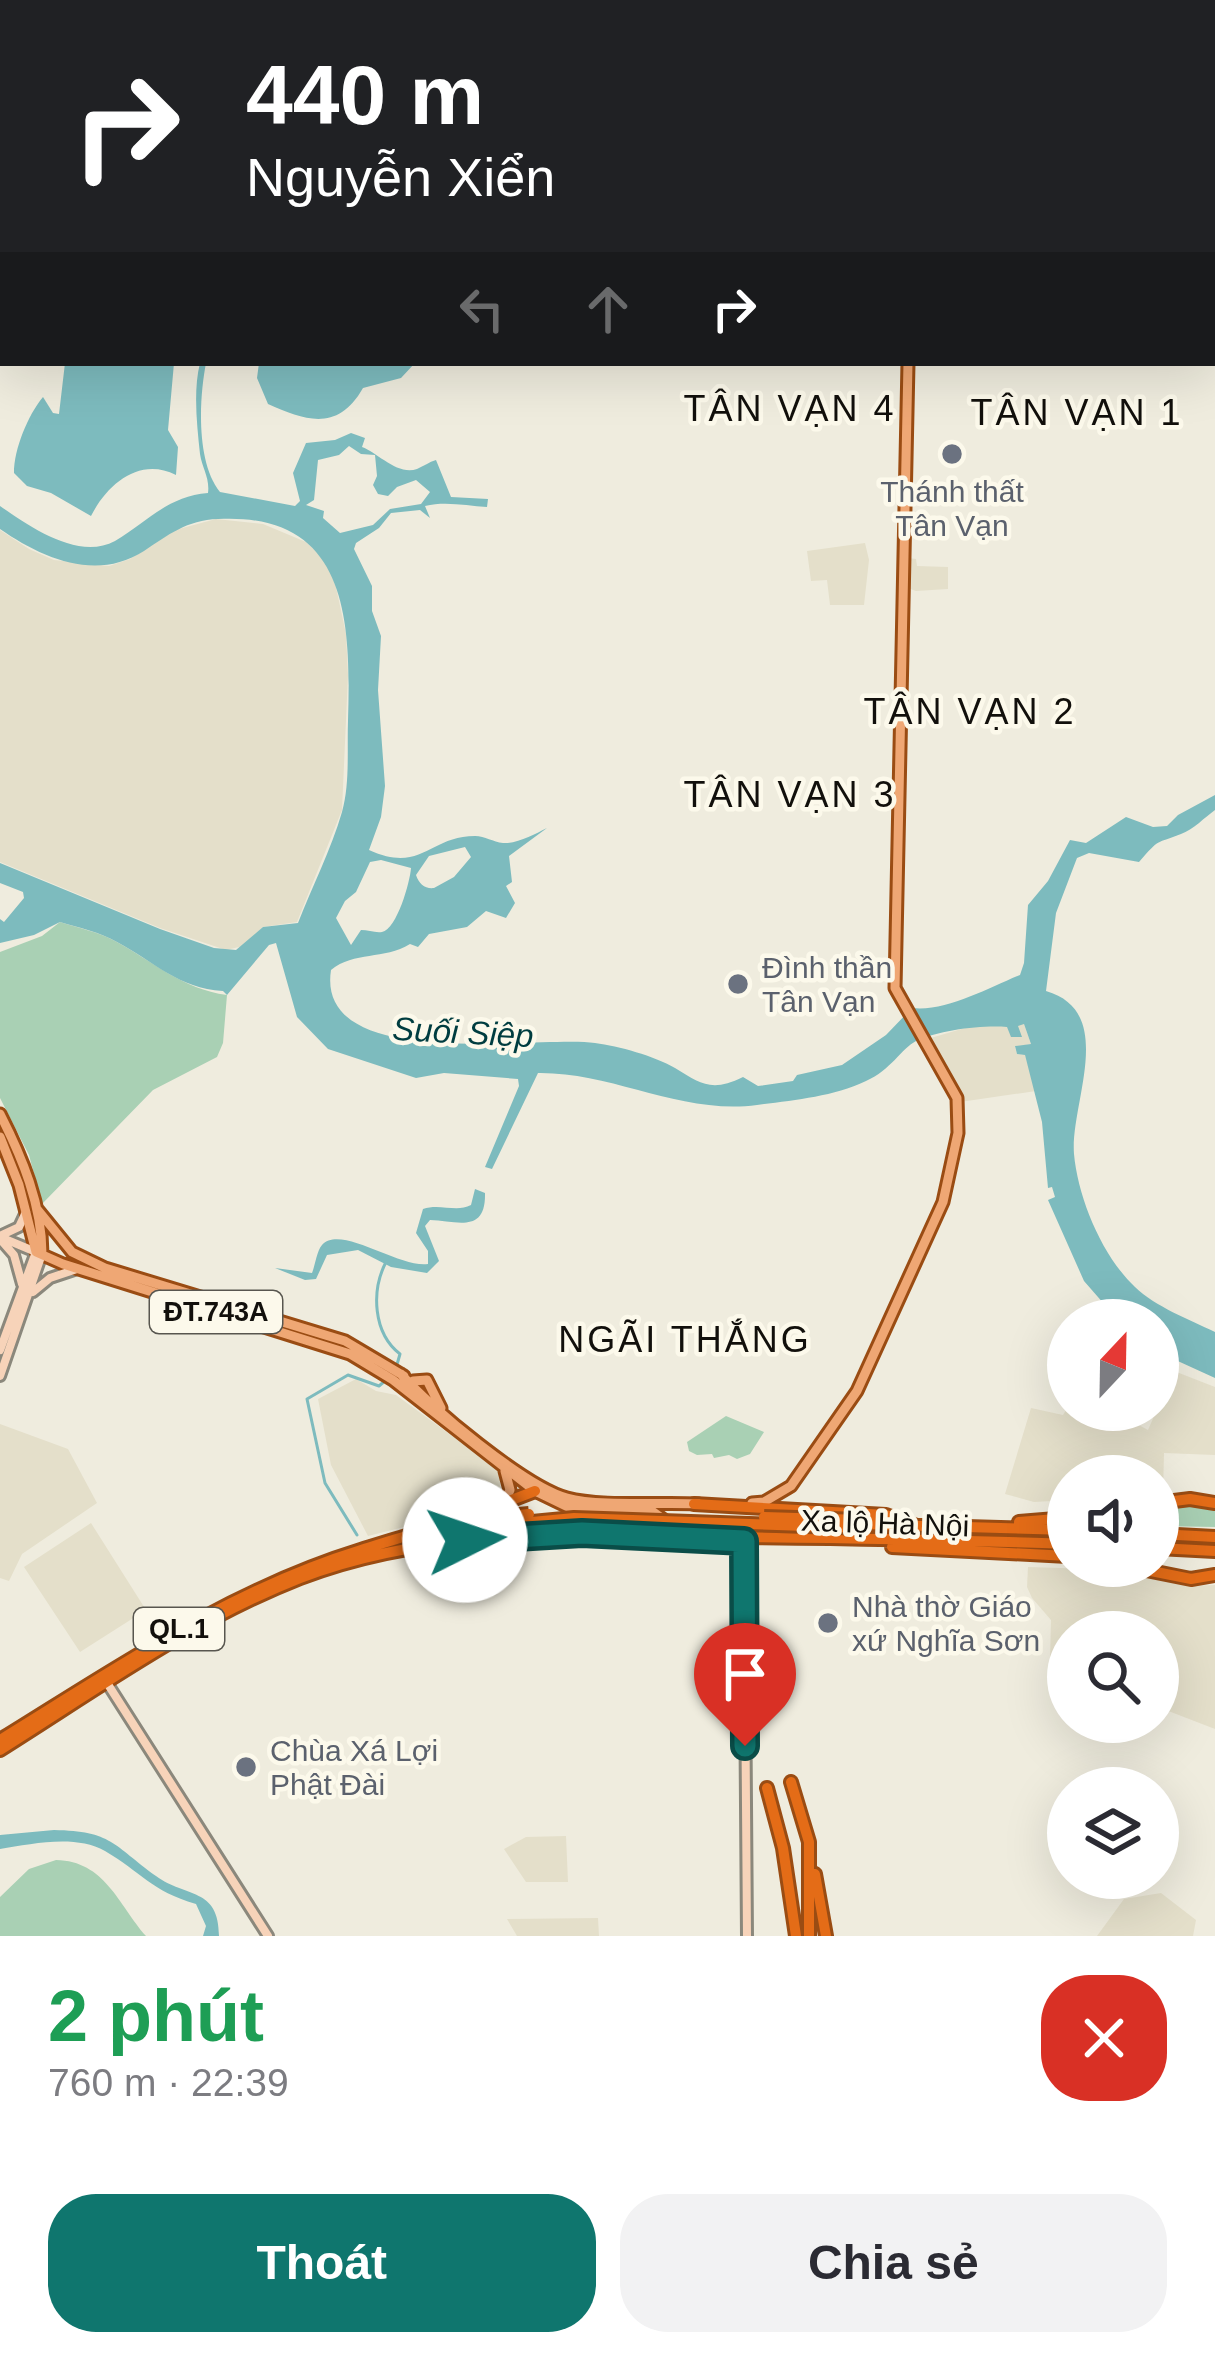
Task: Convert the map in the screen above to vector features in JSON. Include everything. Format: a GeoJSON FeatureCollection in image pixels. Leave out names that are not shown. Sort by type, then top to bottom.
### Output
{"type":"FeatureCollection","features":[{"type":"Feature","properties":{"kind":"highway"},"geometry":{"type":"LineString","coordinates":[[434,1528],[539,1490]]}},
{"type":"Feature","properties":{"kind":"highway"},"geometry":{"type":"LineString","coordinates":[[1179,1500],[1215,1503]]}},
{"type":"Feature","properties":{"kind":"highway","name":"QL.1"},"geometry":{"type":"LineString","coordinates":[[694,1504],[803,1512]]}},
{"type":"Feature","properties":{"kind":"highway","name":"Xa lộ Hà Nội"},"geometry":{"type":"LineString","coordinates":[[803,1512],[886,1515],[917,1526]]}},
{"type":"Feature","properties":{"kind":"highway","name":"QL.1"},"geometry":{"type":"LineString","coordinates":[[0,1738],[197,1618],[280,1576],[434,1528],[550,1516],[627,1515],[865,1524]]}},
{"type":"Feature","properties":{"kind":"highway"},"geometry":{"type":"LineString","coordinates":[[992,1526],[1047,1520]]}},
{"type":"Feature","properties":{"kind":"highway","name":"Xa lộ Hà Nội"},"geometry":{"type":"LineString","coordinates":[[410,1548],[432,1535],[476,1523]]}},
{"type":"Feature","properties":{"kind":"highway","name":"Xa lộ Hà Nội"},"geometry":{"type":"LineString","coordinates":[[865,1524],[1047,1529]]}},
{"type":"Feature","properties":{"kind":"highway","name":"Xa lộ Hà Nội"},"geometry":{"type":"LineString","coordinates":[[865,1524],[912,1530],[940,1540]]}},
{"type":"Feature","properties":{"kind":"highway","name":"Xa lộ Hà Nội"},"geometry":{"type":"LineString","coordinates":[[0,1752],[158,1651],[250,1600],[348,1563],[410,1548],[502,1538],[606,1538],[614,1533],[992,1551],[1008,1542]]}},
{"type":"Feature","properties":{"kind":"highway"},"geometry":{"type":"LineString","coordinates":[[1179,1535],[1215,1537]]}},
{"type":"Feature","properties":{"kind":"highway","name":"Xa lộ Hà Nội"},"geometry":{"type":"LineString","coordinates":[[744,1539],[1047,1543]]}},
{"type":"Feature","properties":{"kind":"highway"},"geometry":{"type":"LineString","coordinates":[[977,1541],[992,1551],[1047,1555]]}},
{"type":"Feature","properties":{"kind":"highway","name":"Xa lộ Hà Nội"},"geometry":{"type":"LineString","coordinates":[[394,1552],[423,1551],[430,1545]]}},
{"type":"Feature","properties":{"kind":"highway"},"geometry":{"type":"LineString","coordinates":[[1179,1549],[1215,1551]]}},
{"type":"Feature","properties":{"kind":"highway"},"geometry":{"type":"LineString","coordinates":[[1179,1577],[1215,1575]]}},
{"type":"Feature","properties":{"kind":"highway"},"geometry":{"type":"LineString","coordinates":[[792,1784],[826,1936]]}},
{"type":"Feature","properties":{"kind":"highway"},"geometry":{"type":"LineString","coordinates":[[767,1790],[783,1847],[794,1936]]}},
{"type":"Feature","properties":{"kind":"highway"},"geometry":{"type":"LineString","coordinates":[[808,1842],[809,1936]]}},
{"type":"Feature","properties":{"kind":"main road"},"geometry":{"type":"LineString","coordinates":[[803,1512],[790,1499],[790,1486],[857,1390],[943,1202],[958,1133],[959,1110],[952,1089],[902,1005],[895,981],[908,366]]}},
{"type":"Feature","properties":{"kind":"main road"},"geometry":{"type":"LineString","coordinates":[[0,1114],[21,1159],[42,1254]]}},
{"type":"Feature","properties":{"kind":"main road"},"geometry":{"type":"LineString","coordinates":[[0,1137],[32,1210],[69,1248],[105,1268]]}},
{"type":"Feature","properties":{"kind":"main road"},"geometry":{"type":"LineString","coordinates":[[42,1254],[59,1237]]}},
{"type":"Feature","properties":{"kind":"main road"},"geometry":{"type":"LineString","coordinates":[[42,1254],[69,1248]]}},
{"type":"Feature","properties":{"kind":"main road","name":"ĐT.743A"},"geometry":{"type":"LineString","coordinates":[[42,1254],[327,1345],[391,1373]]}},
{"type":"Feature","properties":{"kind":"main road","name":"ĐT.743A"},"geometry":{"type":"LineString","coordinates":[[82,1267],[105,1268],[345,1341],[441,1409],[539,1490],[570,1499],[759,1503],[790,1486]]}},
{"type":"Feature","properties":{"kind":"main road","name":"ĐT.743A"},"geometry":{"type":"LineString","coordinates":[[410,1386],[505,1471],[561,1504],[665,1529],[732,1529],[744,1539]]}},
{"type":"Feature","properties":{"kind":"main road"},"geometry":{"type":"LineString","coordinates":[[502,1506],[510,1486],[505,1471]]}},
{"type":"Feature","properties":{"kind":"street"},"geometry":{"type":"LineString","coordinates":[[0,1376],[26,1293],[18,1264],[0,1237],[20,1227],[32,1210]]}},
{"type":"Feature","properties":{"kind":"street","name":"ĐT.743A"},"geometry":{"type":"LineString","coordinates":[[0,1237],[42,1254]]}},
{"type":"Feature","properties":{"kind":"street"},"geometry":{"type":"LineString","coordinates":[[0,1350],[42,1254]]}},
{"type":"Feature","properties":{"kind":"street"},"geometry":{"type":"LineString","coordinates":[[26,1293],[82,1267]]}},
{"type":"Feature","properties":{"kind":"street"},"geometry":{"type":"LineString","coordinates":[[744,1539],[747,1936]]}},
{"type":"Feature","properties":{"kind":"street"},"geometry":{"type":"LineString","coordinates":[[108,1684],[268,1936]]}},
{"type":"Feature","properties":{"kind":"shaded area"},"geometry":{"type":"Polygon","coordinates":[[[216,519],[263,524],[306,542],[319,554],[336,587],[348,675],[342,810],[297,922],[263,927],[243,946],[226,950],[0,862],[0,530],[54,560],[109,566],[130,559],[175,530],[216,519]]]}},
{"type":"Feature","properties":{"kind":"shaded area"},"geometry":{"type":"Polygon","coordinates":[[[865,543],[869,560],[864,605],[830,605],[827,580],[811,581],[807,551],[865,543]]]}},
{"type":"Feature","properties":{"kind":"shaded area"},"geometry":{"type":"Polygon","coordinates":[[[908,558],[916,559],[917,566],[948,567],[948,589],[908,588],[908,558]]]}},
{"type":"Feature","properties":{"kind":"shaded area"},"geometry":{"type":"Polygon","coordinates":[[[1024,1024],[1031,1044],[1015,1047],[1017,1054],[1025,1055],[1036,1091],[960,1102],[924,1040],[975,1025],[1024,1024]]]}},
{"type":"Feature","properties":{"kind":"shaded area"},"geometry":{"type":"Polygon","coordinates":[[[1179,1373],[1215,1387],[1215,1455],[1047,1455],[1047,1501],[1034,1502],[1005,1494],[1031,1408],[1047,1412],[1047,1431],[1179,1431],[1179,1373]]]}},
{"type":"Feature","properties":{"kind":"shaded area"},"geometry":{"type":"Polygon","coordinates":[[[356,1379],[376,1391],[396,1395],[496,1468],[500,1486],[492,1498],[472,1510],[368,1536],[331,1465],[318,1399],[356,1379]]]}},
{"type":"Feature","properties":{"kind":"shaded area"},"geometry":{"type":"Polygon","coordinates":[[[0,1424],[68,1449],[97,1503],[22,1554],[9,1581],[0,1578],[0,1424]]]}},
{"type":"Feature","properties":{"kind":"shaded area"},"geometry":{"type":"Polygon","coordinates":[[[91,1523],[146,1610],[80,1652],[24,1567],[91,1523]]]}},
{"type":"Feature","properties":{"kind":"shaded area"},"geometry":{"type":"Polygon","coordinates":[[[1028,1567],[1047,1568],[1047,1587],[1215,1585],[1215,1729],[1179,1715],[1179,1611],[1047,1611],[1047,1615],[1027,1587],[1028,1567]]]}},
{"type":"Feature","properties":{"kind":"shaded area"},"geometry":{"type":"Polygon","coordinates":[[[566,1836],[568,1882],[526,1882],[504,1849],[526,1837],[566,1836]]]}},
{"type":"Feature","properties":{"kind":"shaded area"},"geometry":{"type":"Polygon","coordinates":[[[1124,1899],[1169,1899],[1196,1920],[1193,1936],[1097,1936],[1124,1899]]]}},
{"type":"Feature","properties":{"kind":"shaded area"},"geometry":{"type":"Polygon","coordinates":[[[598,1918],[599,1936],[517,1936],[507,1919],[598,1918]]]}},
{"type":"Feature","properties":{"kind":"green space"},"geometry":{"type":"Polygon","coordinates":[[[60,922],[109,938],[196,987],[227,995],[223,1043],[217,1057],[153,1090],[42,1204],[29,1155],[0,1098],[0,952],[42,936],[60,922]]]}},
{"type":"Feature","properties":{"kind":"green space"},"geometry":{"type":"Polygon","coordinates":[[[726,1416],[764,1432],[750,1454],[714,1458],[689,1451],[687,1442],[726,1416]]]}},
{"type":"Feature","properties":{"kind":"green space"},"geometry":{"type":"Polygon","coordinates":[[[1179,1507],[1215,1510],[1215,1527],[1179,1526],[1179,1507]]]}},
{"type":"Feature","properties":{"kind":"green space"},"geometry":{"type":"Polygon","coordinates":[[[56,1860],[73,1862],[99,1876],[146,1936],[0,1936],[0,1897],[29,1869],[56,1860]]]}},
{"type":"Feature","properties":{"kind":"water"},"geometry":{"type":"Polygon","coordinates":[[[65,366],[174,366],[168,430],[178,447],[176,475],[150,469],[126,476],[106,493],[91,516],[51,493],[27,486],[14,473],[23,433],[43,397],[53,413],[59,414],[65,366]]]}},
{"type":"Feature","properties":{"kind":"water"},"geometry":{"type":"Polygon","coordinates":[[[200,366],[206,366],[203,447],[220,492],[295,506],[300,501],[293,473],[306,443],[351,433],[365,438],[362,447],[403,469],[417,469],[436,460],[451,497],[488,499],[487,507],[425,506],[430,518],[420,510],[391,513],[354,549],[372,586],[372,611],[381,636],[378,690],[385,786],[381,817],[369,850],[401,858],[459,838],[479,836],[508,843],[547,828],[509,856],[512,882],[506,886],[515,903],[506,918],[486,911],[467,927],[429,934],[418,947],[410,944],[349,960],[331,970],[335,1003],[357,1024],[392,1037],[482,1044],[604,1044],[647,1056],[714,1085],[743,1077],[758,1086],[793,1081],[797,1075],[842,1065],[886,1035],[912,1008],[953,1003],[1020,975],[1028,905],[1048,881],[1070,840],[1086,843],[1126,817],[1153,827],[1167,826],[1215,795],[1215,810],[1190,830],[1158,843],[1139,862],[1089,853],[1077,858],[1056,913],[1046,991],[1068,1002],[1080,1018],[1085,1038],[1074,1154],[1081,1189],[1112,1259],[1150,1299],[1100,1299],[1084,1281],[1048,1200],[1055,1197],[1052,1187],[1048,1188],[1042,1122],[1025,1055],[1017,1054],[1015,1046],[1031,1044],[1024,1024],[1018,1026],[1022,1037],[1011,1037],[1007,1027],[997,1027],[926,1037],[875,1076],[853,1086],[757,1105],[701,1104],[593,1079],[538,1073],[492,1169],[485,1167],[518,1079],[444,1073],[416,1078],[328,1049],[297,1017],[276,943],[269,945],[227,995],[180,980],[103,936],[60,922],[34,935],[0,943],[0,919],[4,922],[24,898],[23,892],[0,883],[0,863],[160,929],[214,948],[236,950],[263,927],[298,923],[338,826],[347,779],[347,647],[333,580],[317,554],[294,534],[261,522],[218,519],[187,525],[126,560],[88,565],[51,557],[0,529],[0,506],[70,544],[101,546],[115,541],[169,504],[208,493],[196,396],[200,366]],[[349,446],[339,455],[318,460],[314,500],[306,505],[324,511],[323,518],[340,533],[373,525],[390,509],[421,504],[430,492],[416,480],[388,496],[378,494],[373,485],[375,455],[361,454],[349,446]],[[465,847],[429,856],[416,875],[423,885],[434,888],[454,877],[471,857],[465,847]],[[370,862],[356,892],[336,918],[351,945],[361,930],[388,929],[398,914],[411,868],[370,862]]]}},
{"type":"Feature","properties":{"kind":"water"},"geometry":{"type":"Polygon","coordinates":[[[259,366],[412,366],[401,378],[363,388],[343,411],[320,419],[268,404],[257,378],[259,366]]]}},
{"type":"Feature","properties":{"kind":"water"},"geometry":{"type":"Polygon","coordinates":[[[475,1189],[485,1193],[481,1215],[475,1220],[430,1220],[425,1226],[439,1261],[427,1273],[391,1267],[358,1250],[327,1255],[316,1279],[305,1280],[275,1268],[312,1273],[320,1247],[331,1240],[428,1264],[428,1251],[416,1233],[423,1209],[471,1205],[475,1189]]]}},
{"type":"Feature","properties":{"kind":"water"},"geometry":{"type":"Polygon","coordinates":[[[1179,1315],[1215,1332],[1215,1378],[1179,1362],[1179,1315]]]}},
{"type":"Feature","properties":{"kind":"water"},"geometry":{"type":"Polygon","coordinates":[[[54,1830],[100,1837],[167,1883],[207,1901],[218,1920],[219,1936],[203,1936],[206,1926],[196,1904],[157,1887],[93,1846],[53,1842],[0,1849],[0,1835],[54,1830]]]}},
{"type":"Feature","properties":{"kind":"waterway"},"geometry":{"type":"LineString","coordinates":[[386,1262],[377,1311],[384,1335],[400,1354],[396,1368]]}},
{"type":"Feature","properties":{"kind":"waterway"},"geometry":{"type":"LineString","coordinates":[[357,1535],[325,1483],[307,1399],[348,1375],[379,1386],[386,1380]]}},
{"type":"Feature","properties":{"kind":"place","name":"Thánh thất Tân Vạn"},"geometry":{"type":"Point","coordinates":[952,454]}},
{"type":"Feature","properties":{"kind":"place","name":"Đình thần Tân Vạn"},"geometry":{"type":"Point","coordinates":[738,984]}},
{"type":"Feature","properties":{"kind":"place","name":"Nhà thờ Giáo xứ Nghĩa Sơn"},"geometry":{"type":"Point","coordinates":[828,1623]}},
{"type":"Feature","properties":{"kind":"place","name":"Chùa Xá Lợi Phật Đài"},"geometry":{"type":"Point","coordinates":[246,1767]}},
{"type":"Feature","properties":{"kind":"district","name":"TÂN VẠN 4"},"geometry":{"type":"Point","coordinates":[790,408]}},
{"type":"Feature","properties":{"kind":"district","name":"TÂN VẠN 1"},"geometry":{"type":"Point","coordinates":[1077,412]}},
{"type":"Feature","properties":{"kind":"district","name":"TÂN VẠN 2"},"geometry":{"type":"Point","coordinates":[970,711]}},
{"type":"Feature","properties":{"kind":"district","name":"TÂN VẠN 3"},"geometry":{"type":"Point","coordinates":[790,794]}},
{"type":"Feature","properties":{"kind":"district","name":"NGÃI THẮNG"},"geometry":{"type":"Point","coordinates":[685,1339]}},
{"type":"Feature","properties":{"kind":"route"},"geometry":{"type":"LineString","coordinates":[[465,1540],[617,1533],[621,1538],[744,1541],[745,1746]]}},
{"type":"Feature","properties":{"kind":"water label","name":"Suối Siệp"},"geometry":{"type":"Point","coordinates":[463,1032]}}]}
